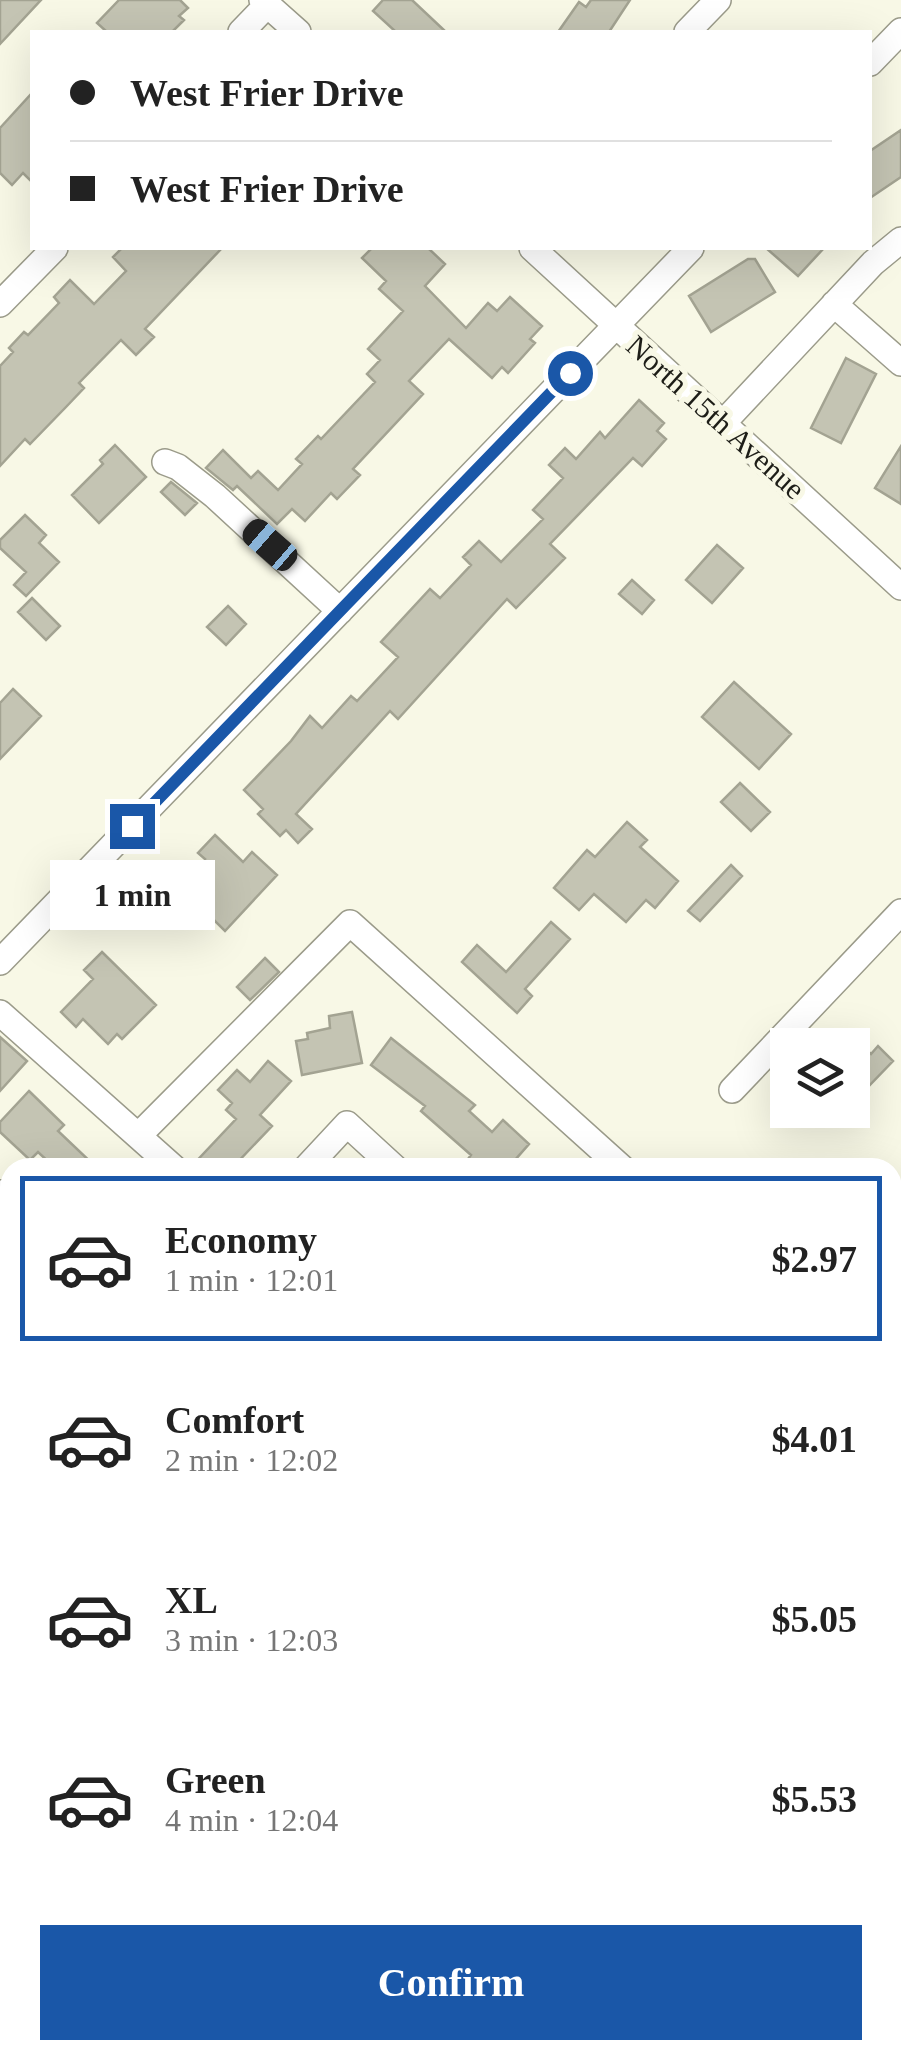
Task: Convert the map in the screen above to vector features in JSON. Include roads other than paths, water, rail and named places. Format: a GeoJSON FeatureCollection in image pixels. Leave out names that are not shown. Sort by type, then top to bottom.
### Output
{"type":"FeatureCollection","features":[{"type":"Feature","properties":{"kind":"street"},"geometry":{"type":"LineString","coordinates":[[689,30],[718,0]]}},
{"type":"Feature","properties":{"kind":"street"},"geometry":{"type":"LineString","coordinates":[[245,30],[276,18]]}},
{"type":"Feature","properties":{"kind":"street"},"geometry":{"type":"LineString","coordinates":[[872,61],[901,31]]}},
{"type":"Feature","properties":{"kind":"street"},"geometry":{"type":"LineString","coordinates":[[723,423],[873,263],[901,240]]}},
{"type":"Feature","properties":{"kind":"street"},"geometry":{"type":"LineString","coordinates":[[0,304],[52,250]]}},
{"type":"Feature","properties":{"kind":"street","name":"North 15th Avenue"},"geometry":{"type":"LineString","coordinates":[[534,250],[901,587]]}},
{"type":"Feature","properties":{"kind":"street"},"geometry":{"type":"LineString","coordinates":[[0,962],[689,250]]}},
{"type":"Feature","properties":{"kind":"street"},"geometry":{"type":"LineString","coordinates":[[834,304],[901,364]]}},
{"type":"Feature","properties":{"kind":"street"},"geometry":{"type":"LineString","coordinates":[[165,462],[178,467],[215,496],[340,611]]}},
{"type":"Feature","properties":{"kind":"street"},"geometry":{"type":"LineString","coordinates":[[732,1090],[901,912]]}},
{"type":"Feature","properties":{"kind":"street"},"geometry":{"type":"LineString","coordinates":[[138,1136],[350,923],[611,1158]]}},
{"type":"Feature","properties":{"kind":"street"},"geometry":{"type":"LineString","coordinates":[[0,1013],[163,1158]]}},
{"type":"Feature","properties":{"kind":"street"},"geometry":{"type":"LineString","coordinates":[[315,1158],[347,1124],[383,1158]]}}]}
